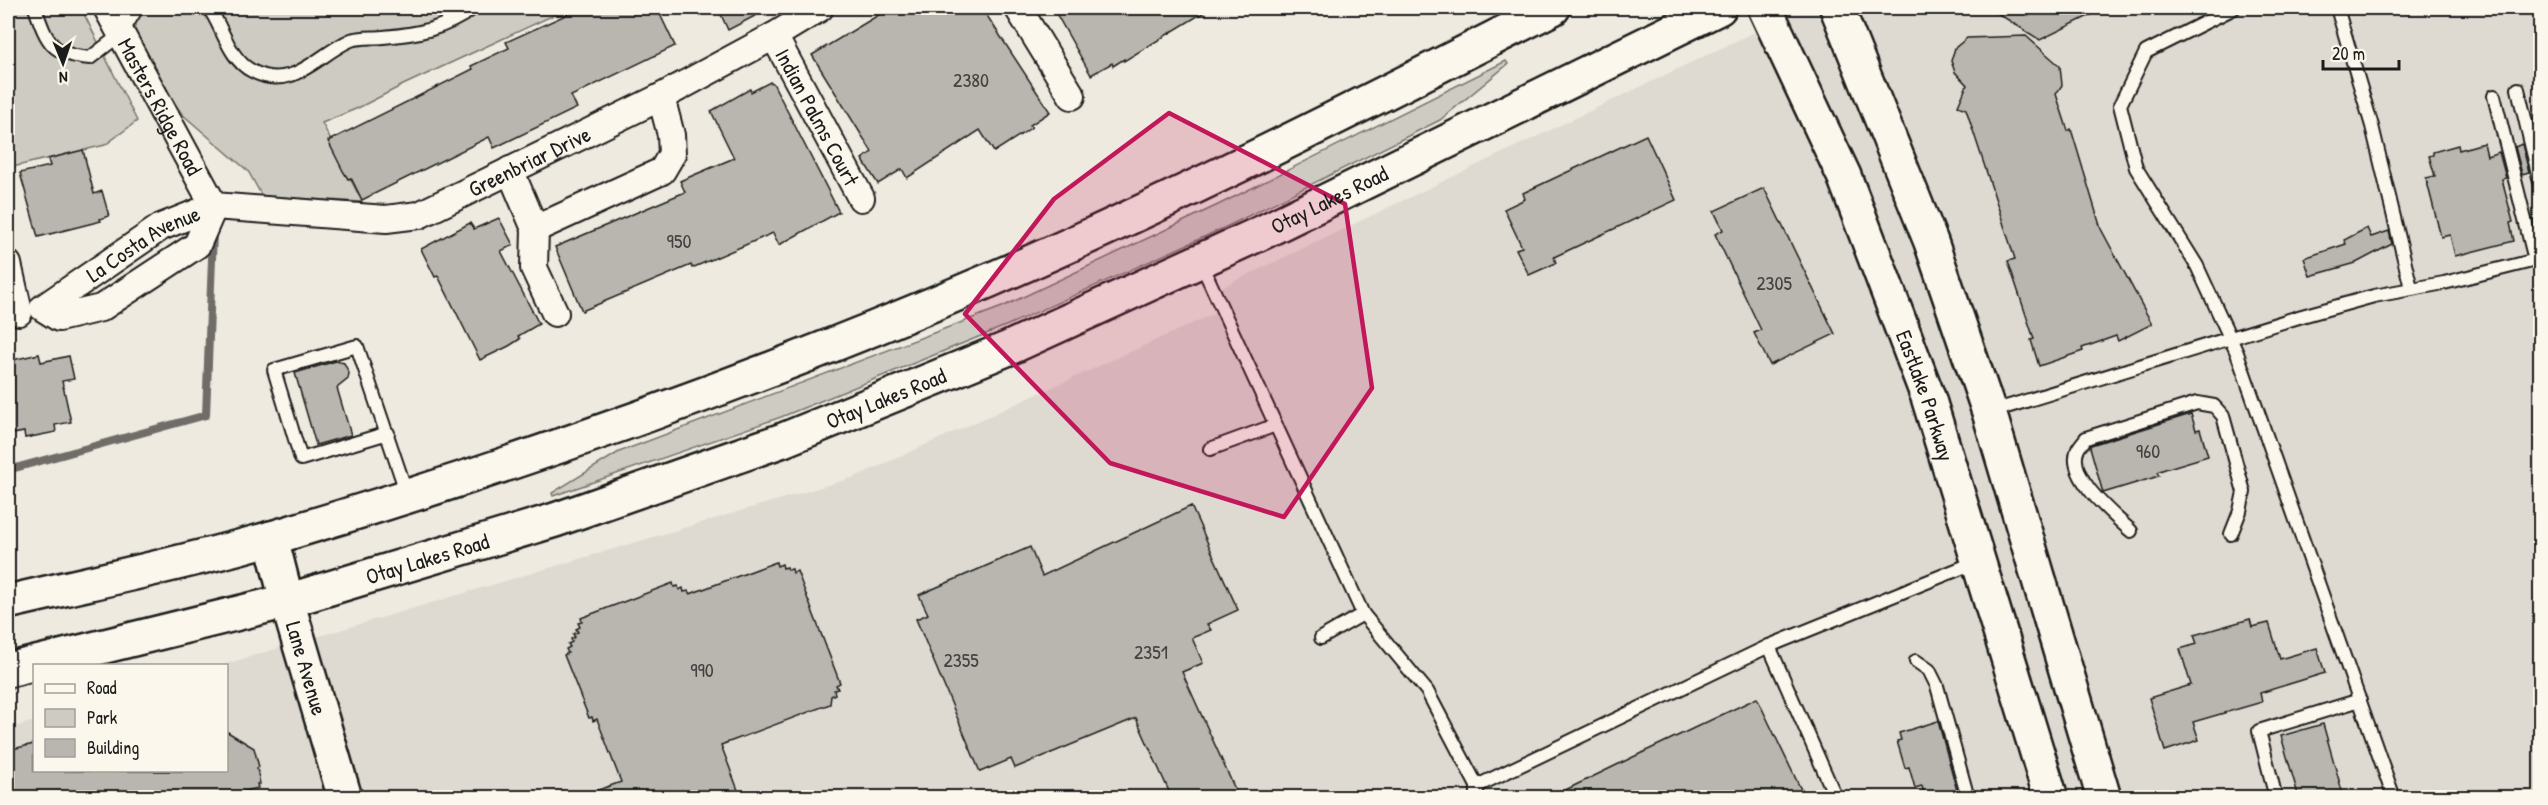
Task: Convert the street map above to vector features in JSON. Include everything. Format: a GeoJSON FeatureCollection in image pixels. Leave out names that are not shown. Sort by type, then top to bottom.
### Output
{"type":"FeatureCollection","features":[{"type":"Feature","properties":{"kind":"main road"},"geometry":{"type":"LineString","coordinates":[[8,602],[271,538],[532,456],[755,376],[990,280],[1236,168],[1553,8]]}},
{"type":"Feature","properties":{"kind":"main road","name":"Otay Lakes Road"},"geometry":{"type":"LineString","coordinates":[[8,670],[287,601],[555,520],[783,440],[1009,348],[1263,232],[1719,8]]}},
{"type":"Feature","properties":{"kind":"main road","name":"Eastlake Parkway"},"geometry":{"type":"LineString","coordinates":[[1765,8],[1844,176],[1928,397],[2052,798]]}},
{"type":"Feature","properties":{"kind":"main road"},"geometry":{"type":"LineString","coordinates":[[1837,8],[1931,242],[1989,412],[2104,798]]}},
{"type":"Feature","properties":{"kind":"main road","name":"Lane Avenue"},"geometry":{"type":"LineString","coordinates":[[271,538],[287,601],[345,798]]}},
{"type":"Feature","properties":{"kind":"street","name":"Masters Ridge Road"},"geometry":{"type":"LineString","coordinates":[[107,8],[214,206]]}},
{"type":"Feature","properties":{"kind":"street","name":"Greenbriar Drive"},"geometry":{"type":"LineString","coordinates":[[214,206],[386,219],[419,215],[661,97],[774,36],[820,8]]}},
{"type":"Feature","properties":{"kind":"street"},"geometry":{"type":"LineString","coordinates":[[1018,8],[1071,96]]}},
{"type":"Feature","properties":{"kind":"street","name":"Indian Palms Court"},"geometry":{"type":"LineString","coordinates":[[774,36],[861,198]]}},
{"type":"Feature","properties":{"kind":"street"},"geometry":{"type":"LineString","coordinates":[[536,229],[662,171],[672,154],[671,135],[661,97]]}},
{"type":"Feature","properties":{"kind":"street"},"geometry":{"type":"LineString","coordinates":[[510,170],[536,229],[534,268],[555,313]]}},
{"type":"Feature","properties":{"kind":"street","name":"La Costa Avenue"},"geometry":{"type":"LineString","coordinates":[[23,311],[161,227],[214,206]]}},
{"type":"Feature","properties":{"kind":"street","name":"La Costa Avenue"},"geometry":{"type":"LineString","coordinates":[[23,311],[59,318],[101,308],[197,245],[214,206]]}},
{"type":"Feature","properties":{"kind":"street"},"geometry":{"type":"LineString","coordinates":[[8,264],[23,311]]}},
{"type":"Feature","properties":{"kind":"lane"},"geometry":{"type":"LineString","coordinates":[[35,8],[51,45],[59,52],[71,57],[90,58],[121,34],[137,8]]}},
{"type":"Feature","properties":{"kind":"lane"},"geometry":{"type":"LineString","coordinates":[[209,8],[238,61],[251,71],[266,77],[282,78],[305,70],[352,40],[425,32],[444,26],[474,8]]}},
{"type":"Feature","properties":{"kind":"lane"},"geometry":{"type":"LineString","coordinates":[[2234,8],[2146,52],[2120,105],[2136,168],[2196,266],[2231,337],[2394,798]]}},
{"type":"Feature","properties":{"kind":"lane"},"geometry":{"type":"LineString","coordinates":[[2337,8],[2372,126],[2411,288]]}},
{"type":"Feature","properties":{"kind":"lane"},"geometry":{"type":"LineString","coordinates":[[2518,88],[2541,182]]}},
{"type":"Feature","properties":{"kind":"lane"},"geometry":{"type":"LineString","coordinates":[[1989,412],[2231,337],[2354,302],[2538,260],[2494,96]]}},
{"type":"Feature","properties":{"kind":"lane"},"geometry":{"type":"LineString","coordinates":[[2530,137],[2541,147]]}},
{"type":"Feature","properties":{"kind":"lane"},"geometry":{"type":"LineString","coordinates":[[1200,260],[1363,614],[1427,691],[1477,792],[1768,646],[1978,561]]}},
{"type":"Feature","properties":{"kind":"lane"},"geometry":{"type":"LineString","coordinates":[[388,433],[301,459],[274,370],[357,346],[388,433],[407,495]]}},
{"type":"Feature","properties":{"kind":"lane"},"geometry":{"type":"LineString","coordinates":[[2131,531],[2090,491],[2076,466],[2077,450],[2086,438],[2197,403],[2214,406],[2223,416],[2244,492],[2231,534]]}},
{"type":"Feature","properties":{"kind":"lane"},"geometry":{"type":"LineString","coordinates":[[1210,449],[1276,425]]}},
{"type":"Feature","properties":{"kind":"lane"},"geometry":{"type":"LineString","coordinates":[[1321,639],[1363,614]]}},
{"type":"Feature","properties":{"kind":"lane"},"geometry":{"type":"LineString","coordinates":[[1768,646],[1836,798]]}},
{"type":"Feature","properties":{"kind":"lane"},"geometry":{"type":"LineString","coordinates":[[1916,661],[1929,670],[1937,686],[1968,798]]}},
{"type":"Feature","properties":{"kind":"lane"},"geometry":{"type":"LineString","coordinates":[[2276,798],[2259,731],[2360,700]]}},
{"type":"Feature","properties":{"kind":"highlighted area"},"geometry":{"type":"Polygon","coordinates":[[[1169,113],[1345,204],[1372,388],[1284,517],[1110,463],[965,314],[1054,199],[1169,113]]]}},
{"type":"Feature","properties":{"kind":"shaded area"},"geometry":{"type":"Polygon","coordinates":[[[1805,8],[2540,8],[2540,797],[8,798],[8,729],[33,721],[33,772],[228,772],[228,664],[225,664],[855,477],[1222,310],[1214,291],[1805,8]]]}},
{"type":"Feature","properties":{"kind":"green space"},"geometry":{"type":"Polygon","coordinates":[[[8,8],[81,8],[137,121],[105,145],[8,168],[8,8]]]}},
{"type":"Feature","properties":{"kind":"green space"},"geometry":{"type":"Polygon","coordinates":[[[113,8],[569,8],[322,123],[362,202],[262,196],[248,171],[182,114],[113,8]]]}},
{"type":"Feature","properties":{"kind":"green space"},"geometry":{"type":"Polygon","coordinates":[[[1506,61],[1508,64],[1440,120],[1226,227],[1008,325],[781,417],[553,496],[552,493],[619,452],[1002,307],[1220,204],[1506,61]]]}},
{"type":"Feature","properties":{"kind":"building"},"geometry":{"type":"Polygon","coordinates":[[[581,8],[657,8],[675,46],[571,96],[577,108],[494,148],[489,137],[362,200],[351,178],[348,179],[343,171],[328,141],[473,69],[471,66],[509,48],[506,42],[581,8]]]}},
{"type":"Feature","properties":{"kind":"building"},"geometry":{"type":"Polygon","coordinates":[[[718,8],[770,8],[728,30],[718,8]]]}},
{"type":"Feature","properties":{"kind":"building"},"geometry":{"type":"Polygon","coordinates":[[[890,8],[982,8],[1050,112],[994,152],[980,130],[907,178],[902,169],[878,184],[862,159],[872,152],[812,55],[890,8]]]}},
{"type":"Feature","properties":{"kind":"building"},"geometry":{"type":"Polygon","coordinates":[[[1053,8],[1211,8],[1124,61],[1124,59],[1113,66],[1112,63],[1091,75],[1053,8]]]}},
{"type":"Feature","properties":{"kind":"building"},"geometry":{"type":"Polygon","coordinates":[[[1989,8],[2105,8],[2040,40],[1989,8]]]}},
{"type":"Feature","properties":{"kind":"building"},"geometry":{"type":"Polygon","coordinates":[[[2026,36],[2060,66],[2062,85],[2056,94],[2068,131],[2071,129],[2101,229],[2152,324],[2118,341],[2116,336],[2082,348],[2083,351],[2039,366],[2031,340],[2034,339],[2008,261],[2015,259],[1966,109],[1958,106],[1967,85],[1955,72],[1951,61],[1955,48],[1967,38],[2026,36]]]}},
{"type":"Feature","properties":{"kind":"building"},"geometry":{"type":"Polygon","coordinates":[[[770,82],[773,83],[839,212],[779,245],[773,233],[582,311],[555,247],[685,192],[680,181],[734,158],[711,111],[750,89],[751,92],[770,82]]]}},
{"type":"Feature","properties":{"kind":"building"},"geometry":{"type":"Polygon","coordinates":[[[1646,135],[1676,200],[1554,257],[1556,263],[1529,275],[1516,249],[1522,247],[1504,209],[1525,199],[1523,193],[1646,135]]]}},
{"type":"Feature","properties":{"kind":"building"},"geometry":{"type":"Polygon","coordinates":[[[2484,143],[2487,156],[2499,152],[2506,178],[2502,179],[2513,222],[2510,223],[2514,241],[2455,256],[2450,235],[2441,237],[2426,178],[2435,176],[2429,156],[2433,155],[2433,152],[2458,145],[2459,150],[2484,143]]]}},
{"type":"Feature","properties":{"kind":"building"},"geometry":{"type":"Polygon","coordinates":[[[2522,144],[2529,172],[2522,174],[2515,147],[2522,144]]]}},
{"type":"Feature","properties":{"kind":"building"},"geometry":{"type":"Polygon","coordinates":[[[83,150],[94,194],[102,191],[109,216],[100,219],[101,221],[38,237],[20,173],[50,166],[48,159],[83,150]]]}},
{"type":"Feature","properties":{"kind":"building"},"geometry":{"type":"Polygon","coordinates":[[[1764,188],[1835,334],[1770,365],[1754,333],[1761,330],[1715,234],[1723,230],[1714,211],[1764,188]]]}},
{"type":"Feature","properties":{"kind":"building"},"geometry":{"type":"Polygon","coordinates":[[[499,218],[513,245],[501,251],[539,324],[518,336],[520,339],[509,346],[480,360],[438,276],[435,277],[421,249],[470,223],[474,229],[499,218]]]}},
{"type":"Feature","properties":{"kind":"building"},"geometry":{"type":"Polygon","coordinates":[[[2367,228],[2371,237],[2389,231],[2392,244],[2356,263],[2310,276],[2304,258],[2346,244],[2344,240],[2367,228]]]}},
{"type":"Feature","properties":{"kind":"building"},"geometry":{"type":"Polygon","coordinates":[[[39,354],[41,362],[69,356],[74,379],[62,381],[71,422],[55,425],[56,432],[25,438],[24,432],[8,435],[8,361],[39,354]]]}},
{"type":"Feature","properties":{"kind":"building"},"geometry":{"type":"Polygon","coordinates":[[[336,361],[344,363],[349,373],[348,379],[337,388],[351,435],[316,445],[295,373],[336,361]]]}},
{"type":"Feature","properties":{"kind":"building"},"geometry":{"type":"Polygon","coordinates":[[[2191,414],[2196,430],[2200,429],[2208,456],[2157,472],[2159,476],[2103,493],[2091,445],[2191,414]]]}},
{"type":"Feature","properties":{"kind":"building"},"geometry":{"type":"Polygon","coordinates":[[[1191,506],[1238,610],[1207,624],[1211,630],[1192,638],[1203,663],[1182,672],[1239,798],[1172,798],[1136,718],[1015,768],[1011,759],[980,772],[916,619],[928,614],[919,595],[1030,547],[1042,576],[1191,506]]]}},
{"type":"Feature","properties":{"kind":"building"},"geometry":{"type":"Polygon","coordinates":[[[776,562],[777,566],[782,564],[783,568],[792,569],[793,573],[797,571],[840,683],[836,685],[838,689],[834,690],[835,694],[831,696],[830,704],[721,745],[741,798],[585,798],[584,795],[621,782],[597,719],[593,721],[592,717],[589,718],[564,655],[568,653],[566,649],[570,647],[568,644],[572,642],[571,639],[575,637],[573,634],[578,632],[576,629],[580,627],[578,623],[582,622],[581,618],[673,583],[674,587],[678,586],[679,590],[683,588],[684,592],[688,591],[690,594],[776,562]]]}},
{"type":"Feature","properties":{"kind":"building"},"geometry":{"type":"Polygon","coordinates":[[[2250,619],[2252,627],[2269,623],[2280,659],[2317,648],[2325,673],[2260,693],[2262,702],[2193,722],[2199,740],[2165,751],[2149,698],[2191,685],[2180,649],[2197,644],[2194,635],[2250,619]]]}},
{"type":"Feature","properties":{"kind":"building"},"geometry":{"type":"Polygon","coordinates":[[[1757,698],[1805,798],[1549,798],[1629,759],[1757,698]]]}},
{"type":"Feature","properties":{"kind":"building"},"geometry":{"type":"Polygon","coordinates":[[[1938,721],[1959,798],[1925,798],[1922,786],[1915,788],[1909,767],[1905,768],[1897,741],[1901,740],[1899,733],[1938,721]]]}},
{"type":"Feature","properties":{"kind":"building"},"geometry":{"type":"Polygon","coordinates":[[[2323,724],[2344,798],[2299,798],[2281,736],[2323,724]]]}},
{"type":"Feature","properties":{"kind":"building"},"geometry":{"type":"Polygon","coordinates":[[[228,732],[254,748],[259,767],[257,768],[260,784],[257,784],[258,788],[217,798],[8,798],[8,750],[33,744],[33,772],[228,772],[228,732]]]}},
{"type":"Feature","properties":{"kind":"waterway"},"geometry":{"type":"LineString","coordinates":[[8,470],[206,415],[213,233]]}}]}
